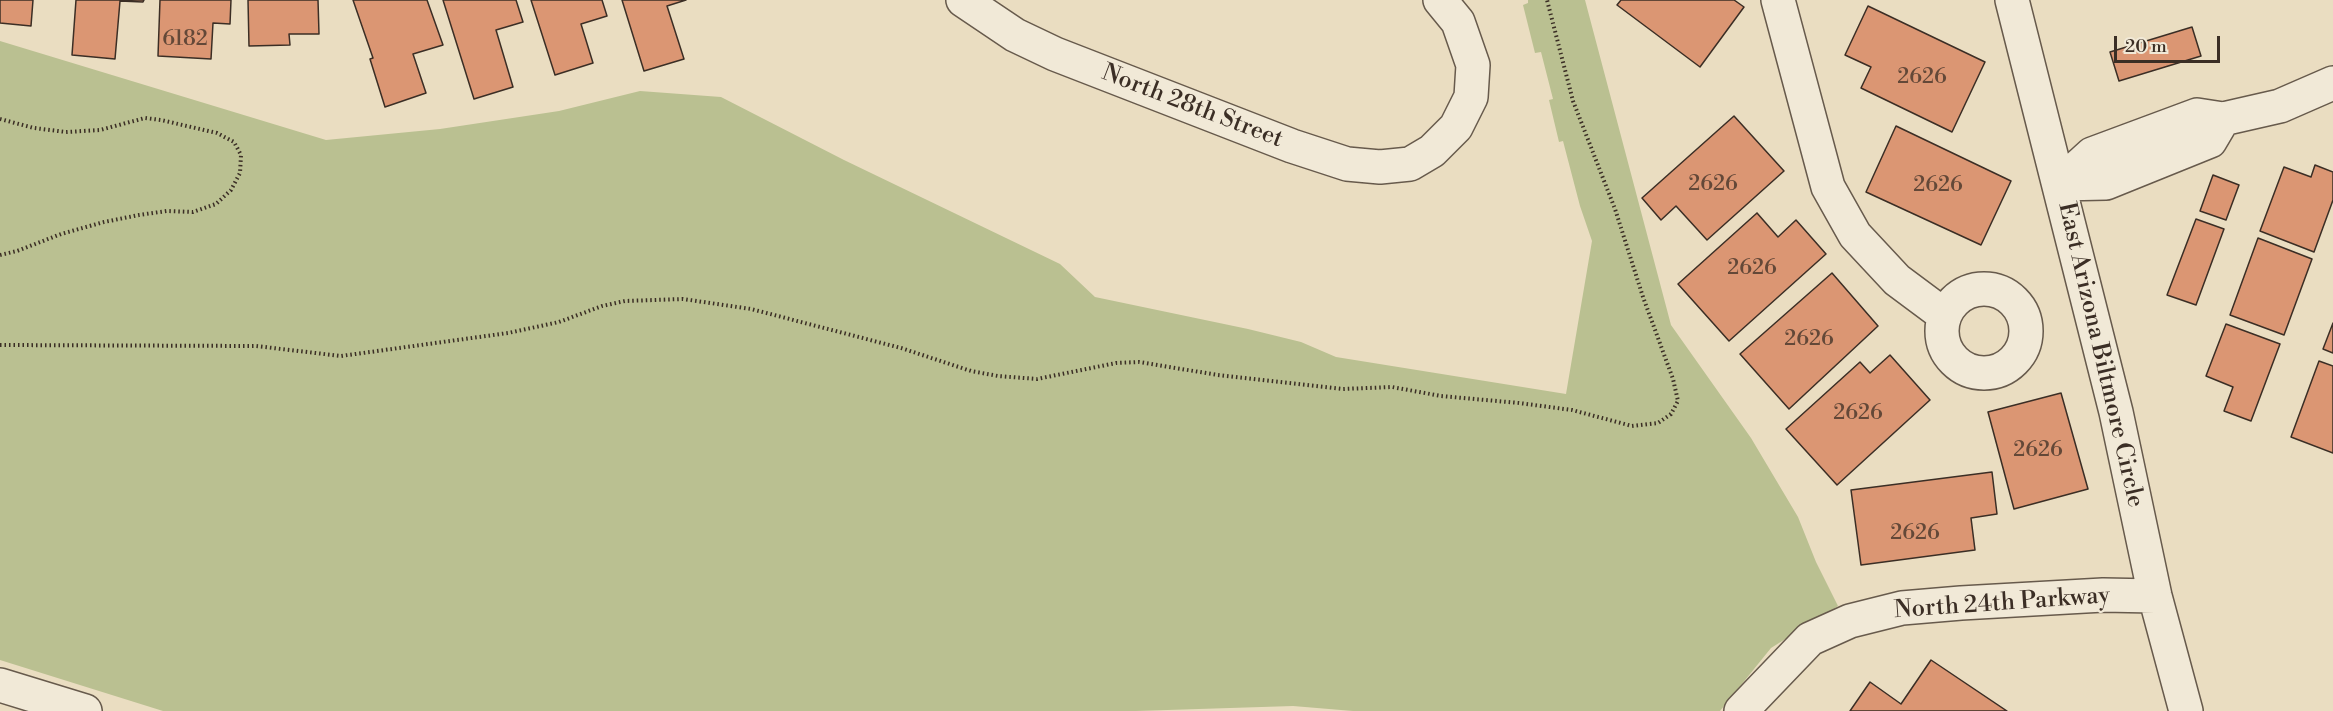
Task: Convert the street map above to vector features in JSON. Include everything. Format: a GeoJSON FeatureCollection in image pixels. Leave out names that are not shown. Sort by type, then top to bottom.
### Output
{"type":"FeatureCollection","features":[{"type":"Feature","properties":{"kind":"street","name":"North 28th Street"},"geometry":{"type":"LineString","coordinates":[[963,0],[1015,35],[1055,54],[1292,146],[1347,164],[1380,167],[1410,164],[1432,151],[1456,127],[1471,97],[1473,65],[1458,22],[1440,0]]}},
{"type":"Feature","properties":{"kind":"street"},"geometry":{"type":"LineString","coordinates":[[1778,0],[1828,187],[1855,235],[1897,280],[1944,315]]}},
{"type":"Feature","properties":{"kind":"street","name":"East Arizona Biltmore Circle"},"geometry":{"type":"LineString","coordinates":[[2012,0],[2116,412],[2155,596],[2186,711]]}},
{"type":"Feature","properties":{"kind":"street"},"geometry":{"type":"LineString","coordinates":[[2059,184],[2106,183],[2210,141],[2223,119],[2280,106],[2333,83]]}},
{"type":"Feature","properties":{"kind":"street","name":"North 24th Parkway"},"geometry":{"type":"LineString","coordinates":[[1740,711],[1810,639],[1850,621],[1902,608],[1961,603],[2103,595],[2155,596]]}},
{"type":"Feature","properties":{"kind":"street"},"geometry":{"type":"LineString","coordinates":[[0,685],[85,711]]}},
{"type":"Feature","properties":{"kind":"path"},"geometry":{"type":"LineString","coordinates":[[0,345],[256,346],[341,356],[508,333],[559,322],[602,306],[625,301],[683,299],[751,309],[901,348],[971,371],[998,376],[1037,379],[1116,363],[1139,362],[1218,375],[1343,389],[1392,387],[1441,396],[1519,403],[1572,410],[1632,426],[1658,423],[1671,414],[1678,401],[1673,379],[1642,297],[1615,209],[1573,101],[1547,0]]}},
{"type":"Feature","properties":{"kind":"path"},"geometry":{"type":"LineString","coordinates":[[0,119],[34,128],[66,132],[100,130],[145,118],[161,120],[217,133],[234,142],[241,155],[240,173],[231,190],[216,204],[193,212],[157,212],[104,222],[61,234],[17,252],[0,255]]}},
{"type":"Feature","properties":{"kind":"green space"},"geometry":{"type":"Polygon","coordinates":[[[1528,0],[1585,0],[1671,325],[1751,438],[1798,517],[1816,562],[1838,606],[1771,648],[1720,711],[1353,711],[1293,706],[1136,711],[163,711],[0,660],[0,41],[326,140],[440,129],[559,111],[640,91],[721,97],[844,160],[1060,264],[1095,297],[1301,342],[1336,357],[1566,394],[1592,241],[1563,141],[1559,142],[1549,100],[1553,99],[1541,52],[1535,53],[1523,5],[1528,3],[1528,0]]]}},
{"type":"Feature","properties":{"kind":"building"},"geometry":{"type":"Polygon","coordinates":[[[0,0],[33,0],[31,26],[0,23],[0,0]]]}},
{"type":"Feature","properties":{"kind":"building"},"geometry":{"type":"Polygon","coordinates":[[[76,0],[144,0],[143,2],[120,1],[115,59],[72,55],[76,0]]]}},
{"type":"Feature","properties":{"kind":"building"},"geometry":{"type":"Polygon","coordinates":[[[160,0],[231,0],[230,24],[213,23],[211,59],[158,56],[160,0]]]}},
{"type":"Feature","properties":{"kind":"building"},"geometry":{"type":"Polygon","coordinates":[[[248,0],[318,0],[319,34],[289,34],[290,45],[249,46],[248,0]]]}},
{"type":"Feature","properties":{"kind":"building"},"geometry":{"type":"Polygon","coordinates":[[[353,0],[427,0],[443,45],[413,54],[426,93],[385,107],[370,59],[373,58],[353,0]]]}},
{"type":"Feature","properties":{"kind":"building"},"geometry":{"type":"Polygon","coordinates":[[[443,0],[516,0],[523,22],[496,30],[513,87],[474,99],[443,0]]]}},
{"type":"Feature","properties":{"kind":"building"},"geometry":{"type":"Polygon","coordinates":[[[531,0],[602,0],[607,16],[581,24],[593,63],[555,75],[531,0]]]}},
{"type":"Feature","properties":{"kind":"building"},"geometry":{"type":"Polygon","coordinates":[[[622,0],[686,0],[667,6],[684,59],[644,71],[622,0]]]}},
{"type":"Feature","properties":{"kind":"building"},"geometry":{"type":"Polygon","coordinates":[[[1621,0],[1734,0],[1744,7],[1700,67],[1617,5],[1621,0]]]}},
{"type":"Feature","properties":{"kind":"building"},"geometry":{"type":"Polygon","coordinates":[[[1868,6],[1985,62],[1952,132],[1861,88],[1871,67],[1845,55],[1868,6]]]}},
{"type":"Feature","properties":{"kind":"building"},"geometry":{"type":"Polygon","coordinates":[[[2192,27],[2201,56],[2119,81],[2110,52],[2192,27]]]}},
{"type":"Feature","properties":{"kind":"building"},"geometry":{"type":"Polygon","coordinates":[[[1734,116],[1784,171],[1707,240],[1676,206],[1661,220],[1642,198],[1734,116]]]}},
{"type":"Feature","properties":{"kind":"building"},"geometry":{"type":"Polygon","coordinates":[[[1896,126],[2011,181],[1981,245],[1866,192],[1896,126]]]}},
{"type":"Feature","properties":{"kind":"building"},"geometry":{"type":"Polygon","coordinates":[[[2315,165],[2333,172],[2333,200],[2314,252],[2260,231],[2284,167],[2311,177],[2315,165]]]}},
{"type":"Feature","properties":{"kind":"building"},"geometry":{"type":"Polygon","coordinates":[[[2213,175],[2239,185],[2226,220],[2200,211],[2213,175]]]}},
{"type":"Feature","properties":{"kind":"building"},"geometry":{"type":"Polygon","coordinates":[[[1757,213],[1778,237],[1796,220],[1826,254],[1729,341],[1678,284],[1757,213]]]}},
{"type":"Feature","properties":{"kind":"building"},"geometry":{"type":"Polygon","coordinates":[[[2196,219],[2224,229],[2196,305],[2167,295],[2196,219]]]}},
{"type":"Feature","properties":{"kind":"building"},"geometry":{"type":"Polygon","coordinates":[[[2258,238],[2312,259],[2284,335],[2230,315],[2258,238]]]}},
{"type":"Feature","properties":{"kind":"building"},"geometry":{"type":"Polygon","coordinates":[[[1832,273],[1878,326],[1789,409],[1740,354],[1832,273]]]}},
{"type":"Feature","properties":{"kind":"building"},"geometry":{"type":"Polygon","coordinates":[[[2333,323],[2333,353],[2323,349],[2333,323]]]}},
{"type":"Feature","properties":{"kind":"building"},"geometry":{"type":"Polygon","coordinates":[[[2226,324],[2280,344],[2251,421],[2224,411],[2233,387],[2206,376],[2226,324]]]}},
{"type":"Feature","properties":{"kind":"building"},"geometry":{"type":"Polygon","coordinates":[[[1890,355],[1930,400],[1837,485],[1786,429],[1860,362],[1870,373],[1890,355]]]}},
{"type":"Feature","properties":{"kind":"building"},"geometry":{"type":"Polygon","coordinates":[[[2319,361],[2333,366],[2333,453],[2291,437],[2319,361]]]}},
{"type":"Feature","properties":{"kind":"building"},"geometry":{"type":"Polygon","coordinates":[[[2061,393],[2088,489],[2014,509],[1988,412],[2061,393]]]}},
{"type":"Feature","properties":{"kind":"building"},"geometry":{"type":"Polygon","coordinates":[[[1992,472],[1997,514],[1971,518],[1975,550],[1861,565],[1851,490],[1992,472]]]}},
{"type":"Feature","properties":{"kind":"building"},"geometry":{"type":"Polygon","coordinates":[[[1931,660],[2007,711],[1850,711],[1870,682],[1901,704],[1931,660]]]}}]}
